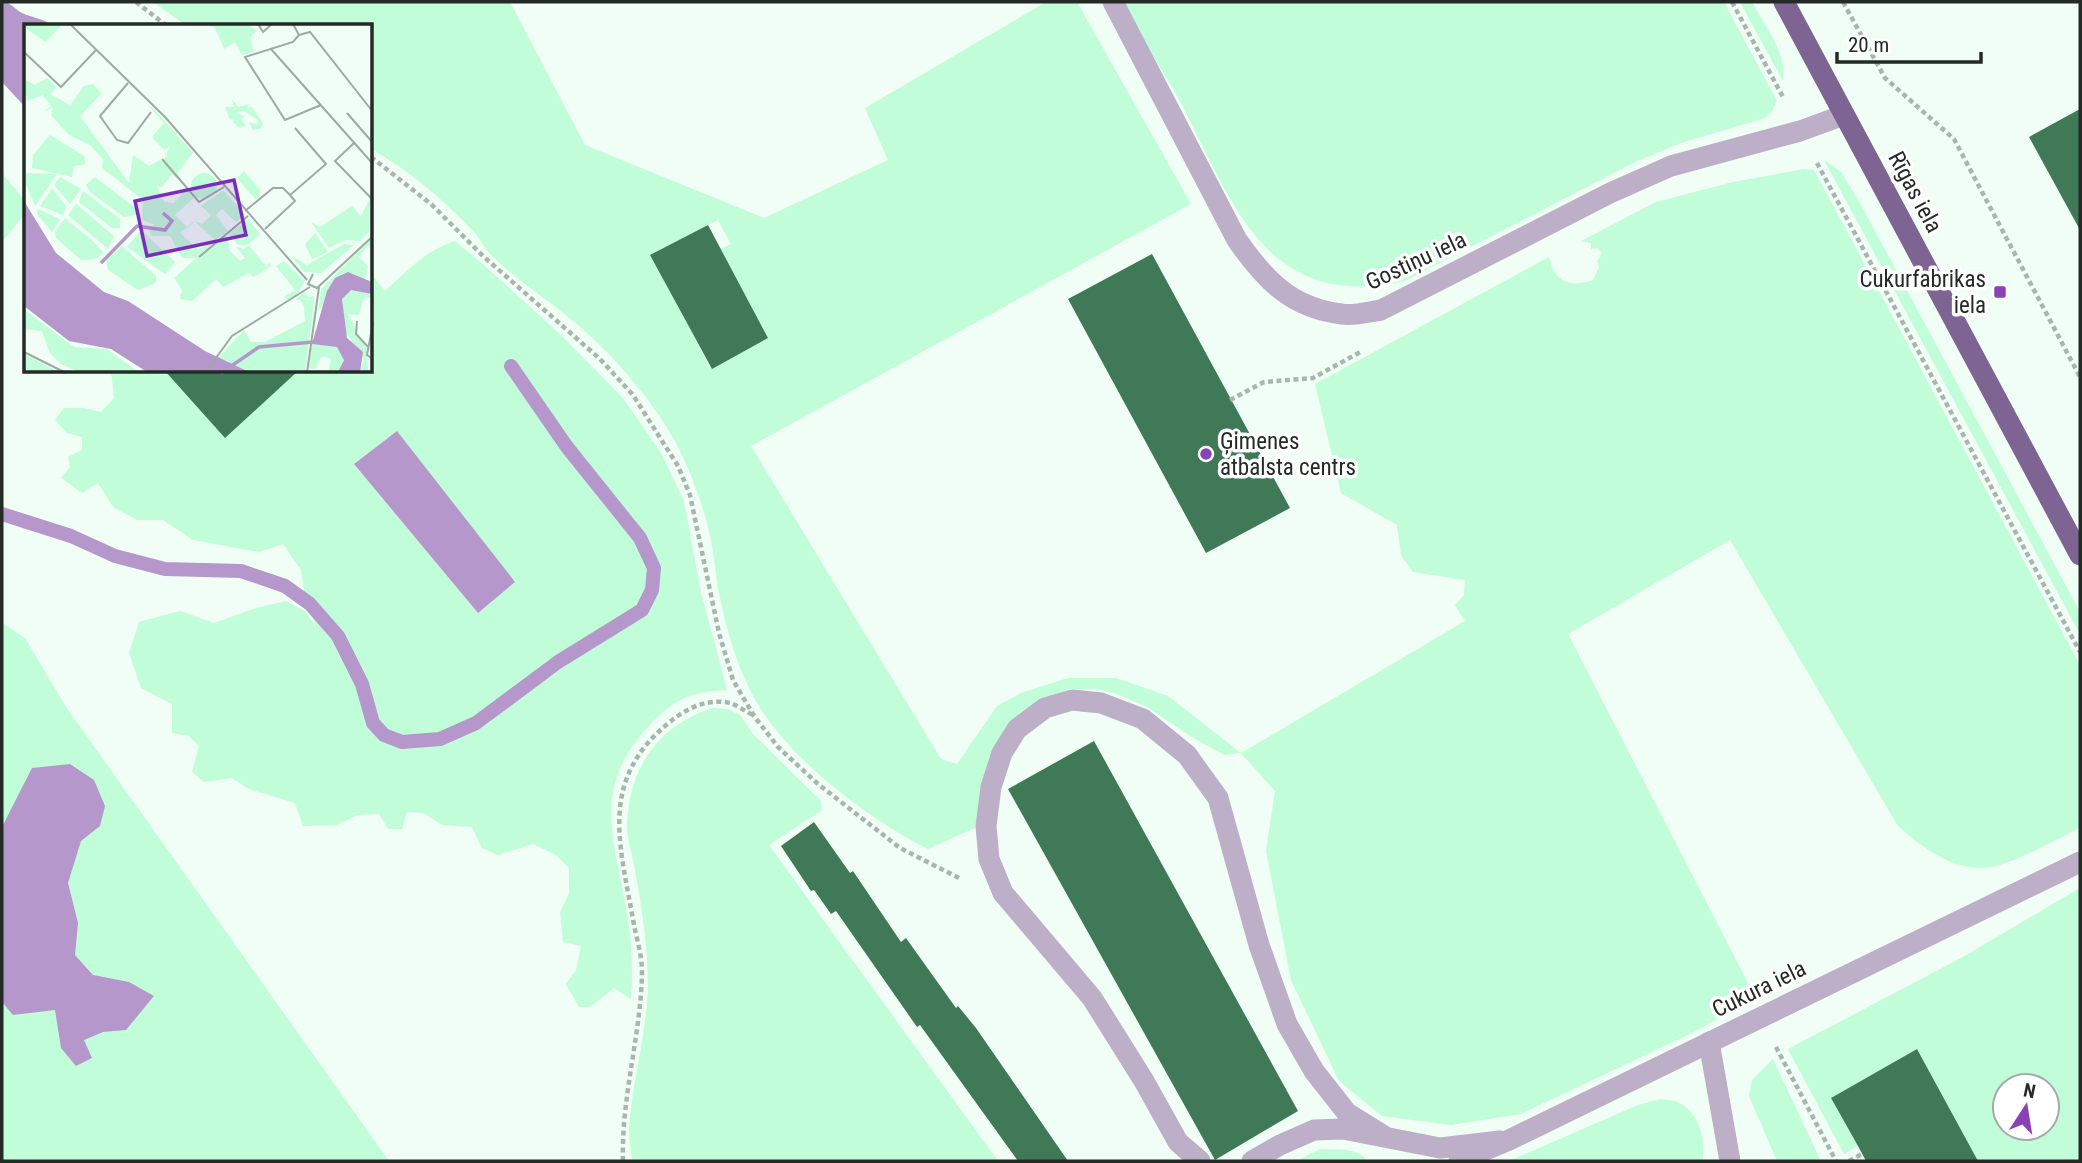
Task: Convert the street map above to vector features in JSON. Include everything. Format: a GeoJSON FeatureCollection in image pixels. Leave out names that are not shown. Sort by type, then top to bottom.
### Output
{"type":"FeatureCollection","features":[{"type":"Feature","properties":{"kind":"highway","name":"Rīgas iela"},"geometry":{"type":"LineString","coordinates":[[1784,2],[2080,555]]}},
{"type":"Feature","properties":{"kind":"street","name":"Gostiņu iela"},"geometry":{"type":"LineString","coordinates":[[1113,2],[1237,240],[1258,271],[1283,293],[1309,307],[1344,315],[1381,310],[1610,193],[1671,166],[1800,131],[1844,115]]}},
{"type":"Feature","properties":{"kind":"street"},"geometry":{"type":"LineString","coordinates":[[1200,1161],[1178,1142],[1092,998],[1003,893],[989,859],[986,826],[991,786],[1002,753],[1017,729],[1045,708],[1072,699],[1101,702],[1143,719],[1187,755],[1218,798],[1259,945],[1287,1024],[1314,1072],[1347,1113],[1384,1136]]}},
{"type":"Feature","properties":{"kind":"street","name":"Cukura iela"},"geometry":{"type":"LineString","coordinates":[[1459,1161],[1509,1140],[2080,862]]}},
{"type":"Feature","properties":{"kind":"street"},"geometry":{"type":"LineString","coordinates":[[1709,1042],[1730,1161]]}},
{"type":"Feature","properties":{"kind":"street"},"geometry":{"type":"LineString","coordinates":[[1252,1161],[1314,1130],[1343,1129],[1440,1148],[1509,1140]]}},
{"type":"Feature","properties":{"kind":"path"},"geometry":{"type":"LineString","coordinates":[[136,2],[164,24]]}},
{"type":"Feature","properties":{"kind":"path"},"geometry":{"type":"LineString","coordinates":[[1732,2],[2080,652]]}},
{"type":"Feature","properties":{"kind":"path"},"geometry":{"type":"LineString","coordinates":[[1843,2],[1885,78],[1954,139],[2080,377]]}},
{"type":"Feature","properties":{"kind":"path"},"geometry":{"type":"LineString","coordinates":[[373,159],[431,204],[483,256],[600,359],[633,395],[678,466],[690,495],[719,633],[733,680],[754,716],[778,747],[808,775],[900,848],[950,875],[1003,893]]}},
{"type":"Feature","properties":{"kind":"path"},"geometry":{"type":"LineString","coordinates":[[624,1161],[622,1132],[641,1001],[642,967],[618,819],[622,787],[634,761],[653,736],[681,713],[705,703],[730,703],[754,716]]}},
{"type":"Feature","properties":{"kind":"path"},"geometry":{"type":"LineString","coordinates":[[1761,1018],[1836,1161]]}},
{"type":"Feature","properties":{"kind":"path"},"geometry":{"type":"LineString","coordinates":[[1849,1161],[1862,1154]]}},
{"type":"Feature","properties":{"kind":"green space"},"geometry":{"type":"Polygon","coordinates":[[[153,2],[510,2],[585,145],[764,218],[888,160],[865,108],[1046,2],[1077,2],[1191,204],[751,446],[941,759],[957,764],[997,706],[1021,693],[1068,678],[1116,678],[1168,696],[1241,753],[1224,755],[1147,707],[1117,694],[1096,689],[1069,689],[1036,703],[998,742],[982,780],[975,828],[928,849],[903,836],[852,801],[827,781],[781,736],[749,688],[726,624],[711,540],[697,491],[677,445],[644,394],[586,332],[498,262],[451,208],[399,166],[373,150],[373,24],[184,24],[153,2]],[[718,220],[655,253],[664,280],[711,369],[768,338],[720,249],[731,244],[718,220]]]}},
{"type":"Feature","properties":{"kind":"green space"},"geometry":{"type":"Polygon","coordinates":[[[1120,2],[1724,2],[1777,101],[1765,118],[1681,143],[1635,162],[1405,281],[1359,287],[1320,281],[1288,266],[1262,243],[1220,181],[1176,94],[1120,2]]]}},
{"type":"Feature","properties":{"kind":"green space"},"geometry":{"type":"Polygon","coordinates":[[[1740,2],[1752,2],[1769,30],[1782,60],[1783,81],[1740,2]]]}},
{"type":"Feature","properties":{"kind":"green space"},"geometry":{"type":"Polygon","coordinates":[[[1824,160],[1841,172],[1860,203],[2080,612],[2080,634],[1824,160]]]}},
{"type":"Feature","properties":{"kind":"green space"},"geometry":{"type":"Polygon","coordinates":[[[1804,169],[1814,170],[2080,665],[2080,828],[2019,858],[1984,868],[1948,861],[1907,834],[1898,826],[1730,540],[1568,634],[1748,983],[1748,1001],[1694,1032],[1521,1114],[1451,1125],[1382,1116],[1339,1081],[1291,980],[1266,851],[1275,791],[1241,753],[1465,621],[1455,605],[1464,595],[1465,580],[1413,572],[1401,555],[1397,525],[1341,493],[1315,384],[1549,257],[1555,272],[1564,281],[1577,283],[1593,280],[1599,268],[1597,260],[1601,252],[1597,248],[1591,249],[1591,243],[1581,241],[1656,202],[1733,182],[1804,169]]]}},
{"type":"Feature","properties":{"kind":"green space"},"geometry":{"type":"Polygon","coordinates":[[[2,173],[24,200],[24,215],[2,242],[2,173]]]}},
{"type":"Feature","properties":{"kind":"green space"},"geometry":{"type":"Polygon","coordinates":[[[455,241],[562,336],[623,398],[661,453],[684,501],[701,592],[727,690],[692,695],[666,710],[629,751],[618,774],[612,797],[611,819],[629,929],[631,999],[614,988],[590,1007],[579,1007],[566,984],[576,970],[581,946],[563,942],[560,912],[569,894],[569,868],[556,855],[533,844],[498,855],[482,848],[472,827],[442,825],[423,813],[407,812],[402,829],[388,829],[379,814],[357,815],[337,825],[303,826],[295,803],[249,789],[232,778],[204,782],[192,772],[199,746],[189,736],[172,733],[172,704],[141,688],[129,653],[139,622],[180,611],[214,623],[286,601],[305,611],[316,627],[304,591],[301,570],[283,544],[259,552],[193,540],[163,520],[137,520],[113,507],[98,483],[82,493],[61,478],[70,467],[68,457],[82,450],[82,437],[67,433],[55,420],[64,408],[84,408],[101,412],[114,398],[111,373],[373,373],[373,276],[385,291],[417,262],[455,241]],[[397,431],[354,464],[478,613],[514,582],[397,431]]]}},
{"type":"Feature","properties":{"kind":"green space"},"geometry":{"type":"Polygon","coordinates":[[[2,623],[25,638],[66,707],[389,1161],[2,1161],[2,623]]]}},
{"type":"Feature","properties":{"kind":"green space"},"geometry":{"type":"Polygon","coordinates":[[[713,708],[728,709],[740,715],[753,734],[821,801],[822,810],[769,845],[998,1161],[632,1161],[629,1133],[631,1111],[648,986],[642,913],[628,835],[629,802],[641,766],[651,750],[677,725],[713,708]]]}},
{"type":"Feature","properties":{"kind":"green space"},"geometry":{"type":"Polygon","coordinates":[[[2080,888],[2080,1161],[1978,1161],[1917,1049],[1831,1098],[1858,1146],[1844,1154],[1788,1049],[1961,958],[2080,888]]]}},
{"type":"Feature","properties":{"kind":"green space"},"geometry":{"type":"Polygon","coordinates":[[[1773,1059],[1820,1159],[1816,1161],[1777,1161],[1749,1096],[1752,1080],[1773,1059]]]}},
{"type":"Feature","properties":{"kind":"green space"},"geometry":{"type":"Polygon","coordinates":[[[1660,1099],[1685,1106],[1696,1119],[1702,1135],[1702,1161],[1509,1161],[1638,1105],[1660,1099]]]}},
{"type":"Feature","properties":{"kind":"green space"},"geometry":{"type":"Polygon","coordinates":[[[1320,1149],[1352,1151],[1367,1161],[1297,1161],[1320,1149]]]}},
{"type":"Feature","properties":{"kind":"shaded area"},"geometry":{"type":"Polygon","coordinates":[[[2,2],[5,2],[22,13],[49,24],[24,24],[24,106],[2,82],[2,2]]]}},
{"type":"Feature","properties":{"kind":"shaded area"},"geometry":{"type":"Polygon","coordinates":[[[397,431],[515,582],[478,613],[354,464],[397,431]]]}},
{"type":"Feature","properties":{"kind":"shaded area"},"geometry":{"type":"Polygon","coordinates":[[[70,764],[94,780],[105,806],[100,826],[81,841],[68,883],[78,923],[75,955],[93,975],[129,982],[154,996],[126,1030],[103,1032],[84,1040],[92,1058],[76,1066],[61,1048],[55,1010],[13,1015],[2,1002],[2,827],[32,768],[70,764]]]}},
{"type":"Feature","properties":{"kind":"building"},"geometry":{"type":"Polygon","coordinates":[[[2080,109],[2080,230],[2029,137],[2080,109]]]}},
{"type":"Feature","properties":{"kind":"building"},"geometry":{"type":"Polygon","coordinates":[[[708,225],[768,338],[712,369],[650,255],[708,225]]]}},
{"type":"Feature","properties":{"kind":"building","name":"Ģimenes atbalsta centrs"},"geometry":{"type":"Polygon","coordinates":[[[1152,254],[1290,508],[1206,553],[1068,299],[1152,254]]]}},
{"type":"Feature","properties":{"kind":"building"},"geometry":{"type":"Polygon","coordinates":[[[167,373],[296,373],[225,438],[167,373]]]}},
{"type":"Feature","properties":{"kind":"building"},"geometry":{"type":"Polygon","coordinates":[[[1094,741],[1298,1111],[1215,1160],[1008,789],[1094,741]]]}},
{"type":"Feature","properties":{"kind":"building"},"geometry":{"type":"Polygon","coordinates":[[[814,822],[850,873],[853,871],[901,942],[906,938],[956,1008],[958,1006],[976,1028],[1068,1161],[1018,1161],[920,1025],[917,1027],[836,911],[831,914],[814,890],[811,891],[781,846],[814,822]]]}},
{"type":"Feature","properties":{"kind":"building"},"geometry":{"type":"Polygon","coordinates":[[[1917,1049],[1978,1161],[1866,1161],[1831,1098],[1917,1049]]]}},
{"type":"Feature","properties":{"kind":"waterway"},"geometry":{"type":"LineString","coordinates":[[2,514],[71,536],[115,556],[165,569],[241,571],[285,586],[310,604],[338,636],[362,684],[373,723],[384,735],[402,742],[440,739],[476,723],[558,662],[642,610],[652,590],[654,568],[640,538],[567,447],[511,366]]}},
{"type":"Feature","properties":{"kind":"place","name":"Cukurfabrikas iela"},"geometry":{"type":"Point","coordinates":[2000,292]}},
{"type":"Feature","properties":{"kind":"place","name":"Ģimenes atbalsta centrs"},"geometry":{"type":"Point","coordinates":[1206,454]}}]}
